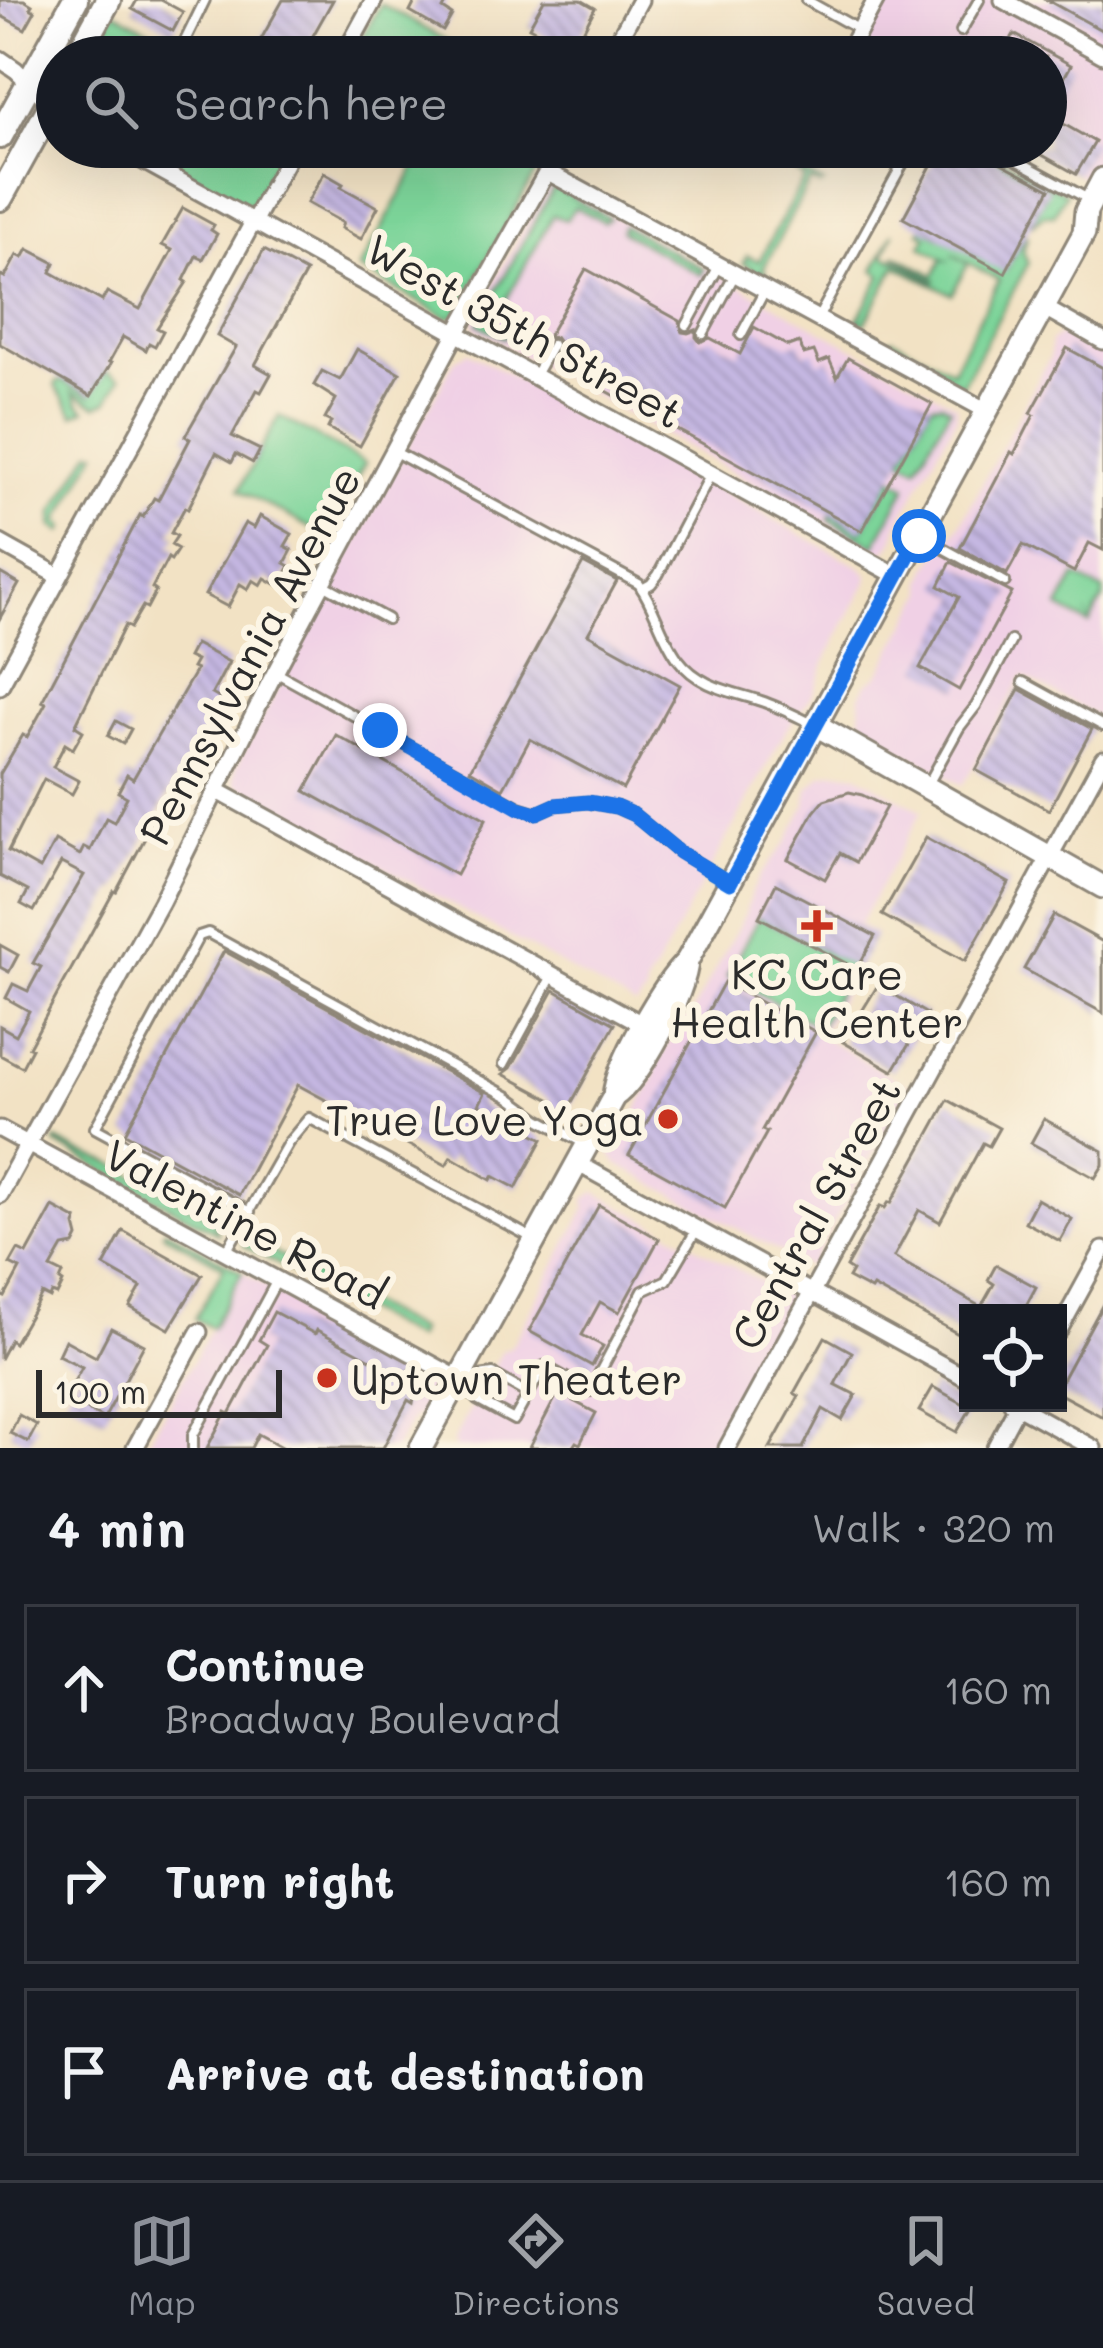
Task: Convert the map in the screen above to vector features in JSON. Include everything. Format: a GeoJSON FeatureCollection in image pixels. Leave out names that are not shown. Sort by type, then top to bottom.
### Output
{"type":"FeatureCollection","features":[{"type":"Feature","properties":{"kind":"main road"},"geometry":{"type":"LineString","coordinates":[[55,36],[75,0]]}},
{"type":"Feature","properties":{"kind":"main road"},"geometry":{"type":"LineString","coordinates":[[88,36],[108,0]]}},
{"type":"Feature","properties":{"kind":"main road"},"geometry":{"type":"LineString","coordinates":[[0,136],[36,71]]}},
{"type":"Feature","properties":{"kind":"main road"},"geometry":{"type":"LineString","coordinates":[[0,198],[36,136]]}},
{"type":"Feature","properties":{"kind":"main road"},"geometry":{"type":"LineString","coordinates":[[421,1448],[614,1096],[617,1075],[644,1025],[670,979],[687,961],[1043,307],[1093,238],[1103,179]]}},
{"type":"Feature","properties":{"kind":"main road"},"geometry":{"type":"LineString","coordinates":[[816,725],[1103,887]]}},
{"type":"Feature","properties":{"kind":"main road"},"geometry":{"type":"LineString","coordinates":[[614,1096],[632,1082],[684,987],[687,961]]}},
{"type":"Feature","properties":{"kind":"street"},"geometry":{"type":"LineString","coordinates":[[354,36],[374,0]]}},
{"type":"Feature","properties":{"kind":"street"},"geometry":{"type":"LineString","coordinates":[[620,36],[640,0]]}},
{"type":"Feature","properties":{"kind":"street"},"geometry":{"type":"LineString","coordinates":[[857,36],[876,0]]}},
{"type":"Feature","properties":{"kind":"street"},"geometry":{"type":"LineString","coordinates":[[1003,0],[1103,56]]}},
{"type":"Feature","properties":{"kind":"street"},"geometry":{"type":"LineString","coordinates":[[0,59],[36,89]]}},
{"type":"Feature","properties":{"kind":"street","name":"West 35th Street"},"geometry":{"type":"LineString","coordinates":[[160,168],[897,575]]}},
{"type":"Feature","properties":{"kind":"street"},"geometry":{"type":"LineString","coordinates":[[0,686],[283,168]]}},
{"type":"Feature","properties":{"kind":"street","name":"Pennsylvania Avenue"},"geometry":{"type":"LineString","coordinates":[[0,1195],[161,902],[276,672],[456,334],[550,168]]}},
{"type":"Feature","properties":{"kind":"street"},"geometry":{"type":"LineString","coordinates":[[548,172],[987,411]]}},
{"type":"Feature","properties":{"kind":"street"},"geometry":{"type":"LineString","coordinates":[[1043,307],[1103,341]]}},
{"type":"Feature","properties":{"kind":"street"},"geometry":{"type":"LineString","coordinates":[[0,543],[59,576]]}},
{"type":"Feature","properties":{"kind":"street","name":"Central Street"},"geometry":{"type":"LineString","coordinates":[[727,1448],[1103,759]]}},
{"type":"Feature","properties":{"kind":"street"},"geometry":{"type":"LineString","coordinates":[[216,790],[644,1025]]}},
{"type":"Feature","properties":{"kind":"street","name":"Valentine Road"},"geometry":{"type":"LineString","coordinates":[[0,1129],[459,1379]]}},
{"type":"Feature","properties":{"kind":"street"},"geometry":{"type":"LineString","coordinates":[[582,1154],[697,1229],[959,1373]]}},
{"type":"Feature","properties":{"kind":"street"},"geometry":{"type":"LineString","coordinates":[[1067,1316],[1103,1250]]}},
{"type":"Feature","properties":{"kind":"street"},"geometry":{"type":"LineString","coordinates":[[135,1448],[199,1333]]}},
{"type":"Feature","properties":{"kind":"street"},"geometry":{"type":"LineString","coordinates":[[994,1448],[1012,1412]]}},
{"type":"Feature","properties":{"kind":"street"},"geometry":{"type":"LineString","coordinates":[[1030,1412],[1094,1448]]}},
{"type":"Feature","properties":{"kind":"lane"},"geometry":{"type":"LineString","coordinates":[[187,36],[205,0]]}},
{"type":"Feature","properties":{"kind":"lane"},"geometry":{"type":"LineString","coordinates":[[806,0],[860,30]]}},
{"type":"Feature","properties":{"kind":"lane"},"geometry":{"type":"LineString","coordinates":[[961,32],[979,0]]}},
{"type":"Feature","properties":{"kind":"lane"},"geometry":{"type":"LineString","coordinates":[[817,319],[900,168]]}},
{"type":"Feature","properties":{"kind":"lane"},"geometry":{"type":"LineString","coordinates":[[1029,168],[1097,208]]}},
{"type":"Feature","properties":{"kind":"lane"},"geometry":{"type":"LineString","coordinates":[[687,325],[719,266]]}},
{"type":"Feature","properties":{"kind":"lane"},"geometry":{"type":"LineString","coordinates":[[703,334],[735,274]]}},
{"type":"Feature","properties":{"kind":"lane"},"geometry":{"type":"LineString","coordinates":[[741,334],[765,290]]}},
{"type":"Feature","properties":{"kind":"lane"},"geometry":{"type":"LineString","coordinates":[[534,377],[552,345]]}},
{"type":"Feature","properties":{"kind":"lane"},"geometry":{"type":"LineString","coordinates":[[395,452],[639,584],[677,658],[705,683],[816,725]]}},
{"type":"Feature","properties":{"kind":"lane"},"geometry":{"type":"LineString","coordinates":[[642,589],[658,575],[711,474]]}},
{"type":"Feature","properties":{"kind":"lane"},"geometry":{"type":"LineString","coordinates":[[919,536],[1005,582]]}},
{"type":"Feature","properties":{"kind":"lane"},"geometry":{"type":"LineString","coordinates":[[324,584],[387,619]]}},
{"type":"Feature","properties":{"kind":"lane"},"geometry":{"type":"LineString","coordinates":[[926,787],[1011,641]]}},
{"type":"Feature","properties":{"kind":"lane"},"geometry":{"type":"LineString","coordinates":[[276,672],[519,808],[537,813],[555,805],[588,802],[634,815],[679,852],[730,883]]}},
{"type":"Feature","properties":{"kind":"lane"},"geometry":{"type":"LineString","coordinates":[[1023,682],[1103,727]]}},
{"type":"Feature","properties":{"kind":"lane"},"geometry":{"type":"LineString","coordinates":[[250,1212],[95,1128],[200,936],[208,933],[508,1096],[582,1154]]}},
{"type":"Feature","properties":{"kind":"lane"},"geometry":{"type":"LineString","coordinates":[[504,1064],[553,975]]}},
{"type":"Feature","properties":{"kind":"lane"},"geometry":{"type":"LineString","coordinates":[[226,1252],[288,1143],[309,1118],[536,1239]]}},
{"type":"Feature","properties":{"kind":"lane"},"geometry":{"type":"LineString","coordinates":[[459,1379],[477,1400],[514,1420],[544,1366],[590,1391],[643,1291],[667,1280],[697,1229]]}},
{"type":"Feature","properties":{"kind":"lane"},"geometry":{"type":"LineString","coordinates":[[193,1448],[193,1435],[277,1280]]}},
{"type":"Feature","properties":{"kind":"lane"},"geometry":{"type":"LineString","coordinates":[[459,1379],[493,1375],[528,1394]]}},
{"type":"Feature","properties":{"kind":"shaded area"},"geometry":{"type":"Polygon","coordinates":[[[888,0],[1103,0],[1103,149],[1086,179],[1065,168],[1067,36],[868,36],[888,0]]]}},
{"type":"Feature","properties":{"kind":"shaded area"},"geometry":{"type":"Polygon","coordinates":[[[550,181],[956,405],[957,416],[889,548],[876,551],[475,329],[473,319],[550,181]]]}},
{"type":"Feature","properties":{"kind":"shaded area"},"geometry":{"type":"Polygon","coordinates":[[[1062,334],[1103,353],[1103,720],[1023,676],[963,785],[872,734],[861,718],[860,696],[878,676],[925,592],[928,568],[960,525],[1050,357],[1051,341],[1062,334]]]}},
{"type":"Feature","properties":{"kind":"shaded area"},"geometry":{"type":"Polygon","coordinates":[[[468,352],[868,575],[814,693],[785,732],[636,1006],[234,782],[235,769],[454,361],[468,352]]]}},
{"type":"Feature","properties":{"kind":"shaded area"},"geometry":{"type":"Polygon","coordinates":[[[823,774],[856,774],[922,811],[859,925],[875,935],[820,1036],[910,1087],[809,1267],[617,1164],[610,1152],[624,1135],[682,1020],[690,1016],[762,873],[786,843],[806,805],[808,789],[823,774]]]}},
{"type":"Feature","properties":{"kind":"shaded area"},"geometry":{"type":"Polygon","coordinates":[[[595,1192],[789,1297],[789,1310],[713,1448],[455,1448],[453,1441],[502,1351],[511,1347],[586,1208],[585,1199],[595,1192]]]}},
{"type":"Feature","properties":{"kind":"shaded area"},"geometry":{"type":"Polygon","coordinates":[[[242,1272],[424,1379],[428,1398],[395,1448],[145,1448],[242,1272]]]}},
{"type":"Feature","properties":{"kind":"green space"},"geometry":{"type":"Polygon","coordinates":[[[381,4],[438,36],[363,36],[381,4]]]}},
{"type":"Feature","properties":{"kind":"green space"},"geometry":{"type":"Polygon","coordinates":[[[114,11],[160,36],[100,36],[114,11]]]}},
{"type":"Feature","properties":{"kind":"green space"},"geometry":{"type":"Polygon","coordinates":[[[178,168],[273,168],[254,203],[247,206],[178,168]]]}},
{"type":"Feature","properties":{"kind":"green space"},"geometry":{"type":"Polygon","coordinates":[[[415,168],[529,168],[536,172],[456,315],[448,318],[359,269],[415,168]]]}},
{"type":"Feature","properties":{"kind":"green space"},"geometry":{"type":"Polygon","coordinates":[[[801,168],[824,184],[810,181],[763,269],[772,280],[743,263],[747,256],[759,261],[804,178],[794,171],[801,168]]]}},
{"type":"Feature","properties":{"kind":"green space"},"geometry":{"type":"Polygon","coordinates":[[[1010,168],[1019,168],[1066,193],[1054,215],[1044,215],[1031,225],[1049,189],[1010,168]]]}},
{"type":"Feature","properties":{"kind":"green space"},"geometry":{"type":"Polygon","coordinates":[[[554,187],[609,218],[604,222],[575,207],[566,220],[553,215],[492,326],[504,338],[478,324],[554,187]]]}},
{"type":"Feature","properties":{"kind":"green space"},"geometry":{"type":"Polygon","coordinates":[[[623,225],[704,269],[701,275],[624,233],[623,225]]]}},
{"type":"Feature","properties":{"kind":"green space"},"geometry":{"type":"Polygon","coordinates":[[[923,228],[1005,272],[1027,237],[1023,251],[1028,264],[962,385],[884,341],[893,339],[952,370],[999,280],[952,254],[968,264],[952,294],[896,266],[865,323],[857,321],[882,275],[874,270],[894,232],[884,255],[936,280],[895,257],[934,275],[946,260],[921,246],[927,236],[920,232],[923,228]]]}},
{"type":"Feature","properties":{"kind":"green space"},"geometry":{"type":"Polygon","coordinates":[[[106,371],[120,379],[107,402],[96,406],[73,393],[85,410],[74,415],[55,386],[57,382],[90,396],[106,371]]]}},
{"type":"Feature","properties":{"kind":"green space"},"geometry":{"type":"Polygon","coordinates":[[[932,404],[950,408],[917,467],[902,459],[932,404]]]}},
{"type":"Feature","properties":{"kind":"green space"},"geometry":{"type":"Polygon","coordinates":[[[279,416],[365,463],[325,536],[239,490],[279,416]]]}},
{"type":"Feature","properties":{"kind":"green space"},"geometry":{"type":"Polygon","coordinates":[[[91,451],[97,452],[59,521],[65,527],[62,532],[53,526],[54,512],[91,451]]]}},
{"type":"Feature","properties":{"kind":"green space"},"geometry":{"type":"Polygon","coordinates":[[[892,477],[907,486],[875,545],[829,519],[831,514],[862,531],[892,477]]]}},
{"type":"Feature","properties":{"kind":"green space"},"geometry":{"type":"Polygon","coordinates":[[[1076,576],[1103,591],[1089,624],[1059,608],[1076,576]]]}},
{"type":"Feature","properties":{"kind":"green space"},"geometry":{"type":"Polygon","coordinates":[[[759,917],[852,966],[819,1027],[727,976],[759,917]]]}},
{"type":"Feature","properties":{"kind":"green space"},"geometry":{"type":"Polygon","coordinates":[[[55,1143],[113,1164],[212,1219],[218,1233],[55,1143]]]}},
{"type":"Feature","properties":{"kind":"green space"},"geometry":{"type":"Polygon","coordinates":[[[165,1229],[242,1272],[212,1328],[195,1319],[224,1267],[163,1233],[165,1229]]]}},
{"type":"Feature","properties":{"kind":"green space"},"geometry":{"type":"Polygon","coordinates":[[[245,1237],[419,1331],[415,1339],[244,1246],[245,1237]]]}},
{"type":"Feature","properties":{"kind":"building"},"geometry":{"type":"Polygon","coordinates":[[[0,0],[24,0],[32,5],[35,11],[25,29],[0,15],[0,0]]]}},
{"type":"Feature","properties":{"kind":"building"},"geometry":{"type":"Polygon","coordinates":[[[137,0],[161,0],[183,12],[173,31],[132,9],[137,0]]]}},
{"type":"Feature","properties":{"kind":"building"},"geometry":{"type":"Polygon","coordinates":[[[283,0],[333,0],[313,36],[263,36],[283,0]]]}},
{"type":"Feature","properties":{"kind":"building"},"geometry":{"type":"Polygon","coordinates":[[[416,0],[448,0],[443,9],[452,15],[443,31],[410,12],[416,0]]]}},
{"type":"Feature","properties":{"kind":"building"},"geometry":{"type":"Polygon","coordinates":[[[544,0],[581,0],[595,8],[582,36],[546,36],[529,27],[544,0]]]}},
{"type":"Feature","properties":{"kind":"building"},"geometry":{"type":"Polygon","coordinates":[[[1047,0],[1103,0],[1103,31],[1047,0]]]}},
{"type":"Feature","properties":{"kind":"building"},"geometry":{"type":"Polygon","coordinates":[[[1067,126],[1095,142],[1076,174],[1065,168],[1067,126]]]}},
{"type":"Feature","properties":{"kind":"building"},"geometry":{"type":"Polygon","coordinates":[[[930,168],[1010,168],[1050,189],[1005,273],[903,218],[930,168]]]}},
{"type":"Feature","properties":{"kind":"building"},"geometry":{"type":"Polygon","coordinates":[[[324,173],[378,207],[361,239],[307,203],[324,173]]]}},
{"type":"Feature","properties":{"kind":"building"},"geometry":{"type":"Polygon","coordinates":[[[183,208],[214,225],[211,230],[217,234],[203,259],[196,256],[187,282],[157,328],[163,331],[155,346],[149,343],[146,350],[123,337],[91,396],[0,344],[0,275],[5,277],[17,255],[23,258],[28,249],[55,263],[51,272],[102,301],[107,292],[140,309],[172,250],[162,245],[183,208]]]}},
{"type":"Feature","properties":{"kind":"building"},"geometry":{"type":"Polygon","coordinates":[[[264,250],[306,272],[255,365],[271,374],[232,436],[260,450],[253,463],[236,454],[232,462],[216,453],[171,533],[177,536],[171,545],[178,549],[152,588],[156,591],[147,608],[143,606],[130,628],[125,625],[75,726],[83,731],[73,749],[65,744],[53,767],[79,781],[72,794],[44,779],[8,851],[40,869],[55,841],[80,855],[84,847],[90,850],[106,818],[114,822],[127,797],[118,792],[127,775],[133,779],[196,670],[192,668],[196,661],[188,657],[195,644],[229,662],[212,694],[226,702],[181,771],[22,1067],[0,1055],[0,1026],[16,1035],[29,1011],[6,998],[13,984],[28,991],[41,967],[33,963],[84,875],[61,863],[34,911],[21,904],[28,891],[0,876],[0,774],[46,703],[42,701],[140,515],[154,498],[158,500],[190,439],[185,436],[236,347],[217,336],[264,250]]]}},
{"type":"Feature","properties":{"kind":"building"},"geometry":{"type":"Polygon","coordinates":[[[586,269],[680,321],[682,332],[696,330],[700,342],[710,338],[740,354],[754,327],[788,346],[799,342],[804,354],[814,351],[819,363],[829,359],[837,377],[848,358],[932,404],[862,531],[552,361],[560,344],[555,337],[547,338],[586,269]]]}},
{"type":"Feature","properties":{"kind":"building"},"geometry":{"type":"Polygon","coordinates":[[[1067,348],[1103,368],[1103,550],[1089,543],[1074,572],[1023,545],[1007,574],[960,548],[1067,348]]]}},
{"type":"Feature","properties":{"kind":"building"},"geometry":{"type":"Polygon","coordinates":[[[357,349],[400,373],[360,446],[328,428],[331,422],[325,419],[336,399],[314,385],[322,371],[340,380],[357,349]]]}},
{"type":"Feature","properties":{"kind":"building"},"geometry":{"type":"Polygon","coordinates":[[[260,516],[292,534],[285,546],[292,550],[285,563],[290,566],[279,586],[265,578],[261,585],[253,580],[248,589],[240,584],[228,607],[205,595],[245,523],[254,528],[260,516]]]}},
{"type":"Feature","properties":{"kind":"building"},"geometry":{"type":"Polygon","coordinates":[[[951,562],[1012,593],[959,690],[920,668],[959,597],[939,586],[951,562]]]}},
{"type":"Feature","properties":{"kind":"building"},"geometry":{"type":"Polygon","coordinates":[[[583,563],[617,581],[588,634],[680,685],[623,789],[530,739],[503,789],[470,770],[583,563]]]}},
{"type":"Feature","properties":{"kind":"building"},"geometry":{"type":"Polygon","coordinates":[[[0,573],[19,584],[0,618],[0,573]]]}},
{"type":"Feature","properties":{"kind":"building"},"geometry":{"type":"Polygon","coordinates":[[[1019,689],[1092,729],[1049,810],[976,770],[1019,689]]]}},
{"type":"Feature","properties":{"kind":"building"},"geometry":{"type":"Polygon","coordinates":[[[116,721],[131,729],[123,744],[108,736],[116,721]]]}},
{"type":"Feature","properties":{"kind":"building"},"geometry":{"type":"Polygon","coordinates":[[[336,735],[486,819],[456,875],[305,791],[336,735]]]}},
{"type":"Feature","properties":{"kind":"building"},"geometry":{"type":"Polygon","coordinates":[[[849,792],[886,807],[856,862],[840,853],[825,879],[788,859],[824,800],[849,792]]]}},
{"type":"Feature","properties":{"kind":"building"},"geometry":{"type":"Polygon","coordinates":[[[926,837],[1009,883],[965,961],[882,915],[926,837]]]}},
{"type":"Feature","properties":{"kind":"building","name":"KC Care Health Center"},"geometry":{"type":"Polygon","coordinates":[[[776,884],[875,936],[857,969],[759,917],[776,884]]]}},
{"type":"Feature","properties":{"kind":"building"},"geometry":{"type":"Polygon","coordinates":[[[1054,915],[1103,942],[1103,1013],[1024,969],[1054,915]]]}},
{"type":"Feature","properties":{"kind":"building"},"geometry":{"type":"Polygon","coordinates":[[[0,945],[18,955],[9,972],[0,967],[0,945]]]}},
{"type":"Feature","properties":{"kind":"building"},"geometry":{"type":"Polygon","coordinates":[[[224,951],[485,1093],[479,1105],[543,1139],[516,1188],[451,1157],[446,1165],[298,1085],[239,1195],[125,1133],[224,951]]]}},
{"type":"Feature","properties":{"kind":"building"},"geometry":{"type":"Polygon","coordinates":[[[724,982],[816,1032],[725,1208],[629,1155],[724,982]]]}},
{"type":"Feature","properties":{"kind":"building"},"geometry":{"type":"Polygon","coordinates":[[[878,985],[927,1014],[893,1071],[843,1042],[878,985]]]}},
{"type":"Feature","properties":{"kind":"building"},"geometry":{"type":"Polygon","coordinates":[[[554,990],[615,1024],[566,1113],[503,1074],[511,1068],[554,990]]]}},
{"type":"Feature","properties":{"kind":"building"},"geometry":{"type":"Polygon","coordinates":[[[948,1100],[999,1128],[989,1146],[983,1143],[940,1222],[919,1210],[894,1257],[976,1304],[959,1304],[959,1334],[848,1278],[852,1271],[846,1267],[880,1206],[891,1203],[948,1100]]]}},
{"type":"Feature","properties":{"kind":"building"},"geometry":{"type":"Polygon","coordinates":[[[1044,1119],[1103,1151],[1103,1165],[1095,1178],[1031,1143],[1044,1119]]]}},
{"type":"Feature","properties":{"kind":"building"},"geometry":{"type":"Polygon","coordinates":[[[1037,1199],[1072,1219],[1060,1241],[1025,1222],[1037,1199]]]}},
{"type":"Feature","properties":{"kind":"building"},"geometry":{"type":"Polygon","coordinates":[[[599,1205],[659,1239],[619,1312],[600,1302],[582,1335],[603,1346],[592,1366],[529,1331],[599,1205]]]}},
{"type":"Feature","properties":{"kind":"building"},"geometry":{"type":"Polygon","coordinates":[[[53,1207],[77,1220],[74,1245],[63,1247],[51,1268],[63,1274],[63,1283],[57,1295],[42,1294],[0,1359],[0,1295],[5,1297],[20,1269],[10,1264],[18,1250],[27,1254],[53,1207]]]}},
{"type":"Feature","properties":{"kind":"building"},"geometry":{"type":"Polygon","coordinates":[[[123,1231],[202,1275],[169,1329],[130,1307],[141,1287],[104,1266],[123,1231]]]}},
{"type":"Feature","properties":{"kind":"building"},"geometry":{"type":"Polygon","coordinates":[[[996,1265],[1036,1287],[1027,1304],[983,1304],[994,1284],[988,1280],[996,1265]]]}},
{"type":"Feature","properties":{"kind":"building"},"geometry":{"type":"Polygon","coordinates":[[[1103,1304],[1103,1417],[1067,1398],[1067,1370],[1103,1304]]]}},
{"type":"Feature","properties":{"kind":"building","name":"Uptown Theater"},"geometry":{"type":"Polygon","coordinates":[[[274,1312],[404,1377],[408,1371],[416,1387],[413,1403],[408,1400],[383,1448],[284,1448],[258,1434],[251,1448],[207,1448],[267,1345],[259,1340],[274,1312]]]}},
{"type":"Feature","properties":{"kind":"building"},"geometry":{"type":"Polygon","coordinates":[[[111,1328],[144,1345],[104,1419],[65,1398],[82,1367],[58,1355],[65,1340],[96,1357],[111,1328]]]}},
{"type":"Feature","properties":{"kind":"building"},"geometry":{"type":"Polygon","coordinates":[[[825,1337],[852,1352],[835,1384],[856,1395],[842,1420],[823,1409],[803,1448],[770,1448],[799,1396],[794,1393],[825,1337]]]}},
{"type":"Feature","properties":{"kind":"building"},"geometry":{"type":"Polygon","coordinates":[[[933,1387],[959,1401],[959,1412],[969,1412],[957,1432],[919,1411],[933,1387]]]}},
{"type":"Feature","properties":{"kind":"building"},"geometry":{"type":"Polygon","coordinates":[[[558,1393],[596,1413],[580,1444],[529,1448],[558,1393]]]}},
{"type":"Feature","properties":{"kind":"building"},"geometry":{"type":"Polygon","coordinates":[[[19,1415],[37,1425],[28,1442],[10,1433],[19,1415]]]}},
{"type":"Feature","properties":{"kind":"place","name":"KC Care Health Center"},"geometry":{"type":"Point","coordinates":[817,926]}},
{"type":"Feature","properties":{"kind":"place","name":"True Love Yoga"},"geometry":{"type":"Point","coordinates":[668,1119]}},
{"type":"Feature","properties":{"kind":"place","name":"Uptown Theater"},"geometry":{"type":"Point","coordinates":[327,1378]}},
{"type":"Feature","properties":{"kind":"route"},"geometry":{"type":"LineString","coordinates":[[380,730],[519,808],[537,813],[555,805],[588,802],[616,807],[730,883],[919,536]]}}]}
